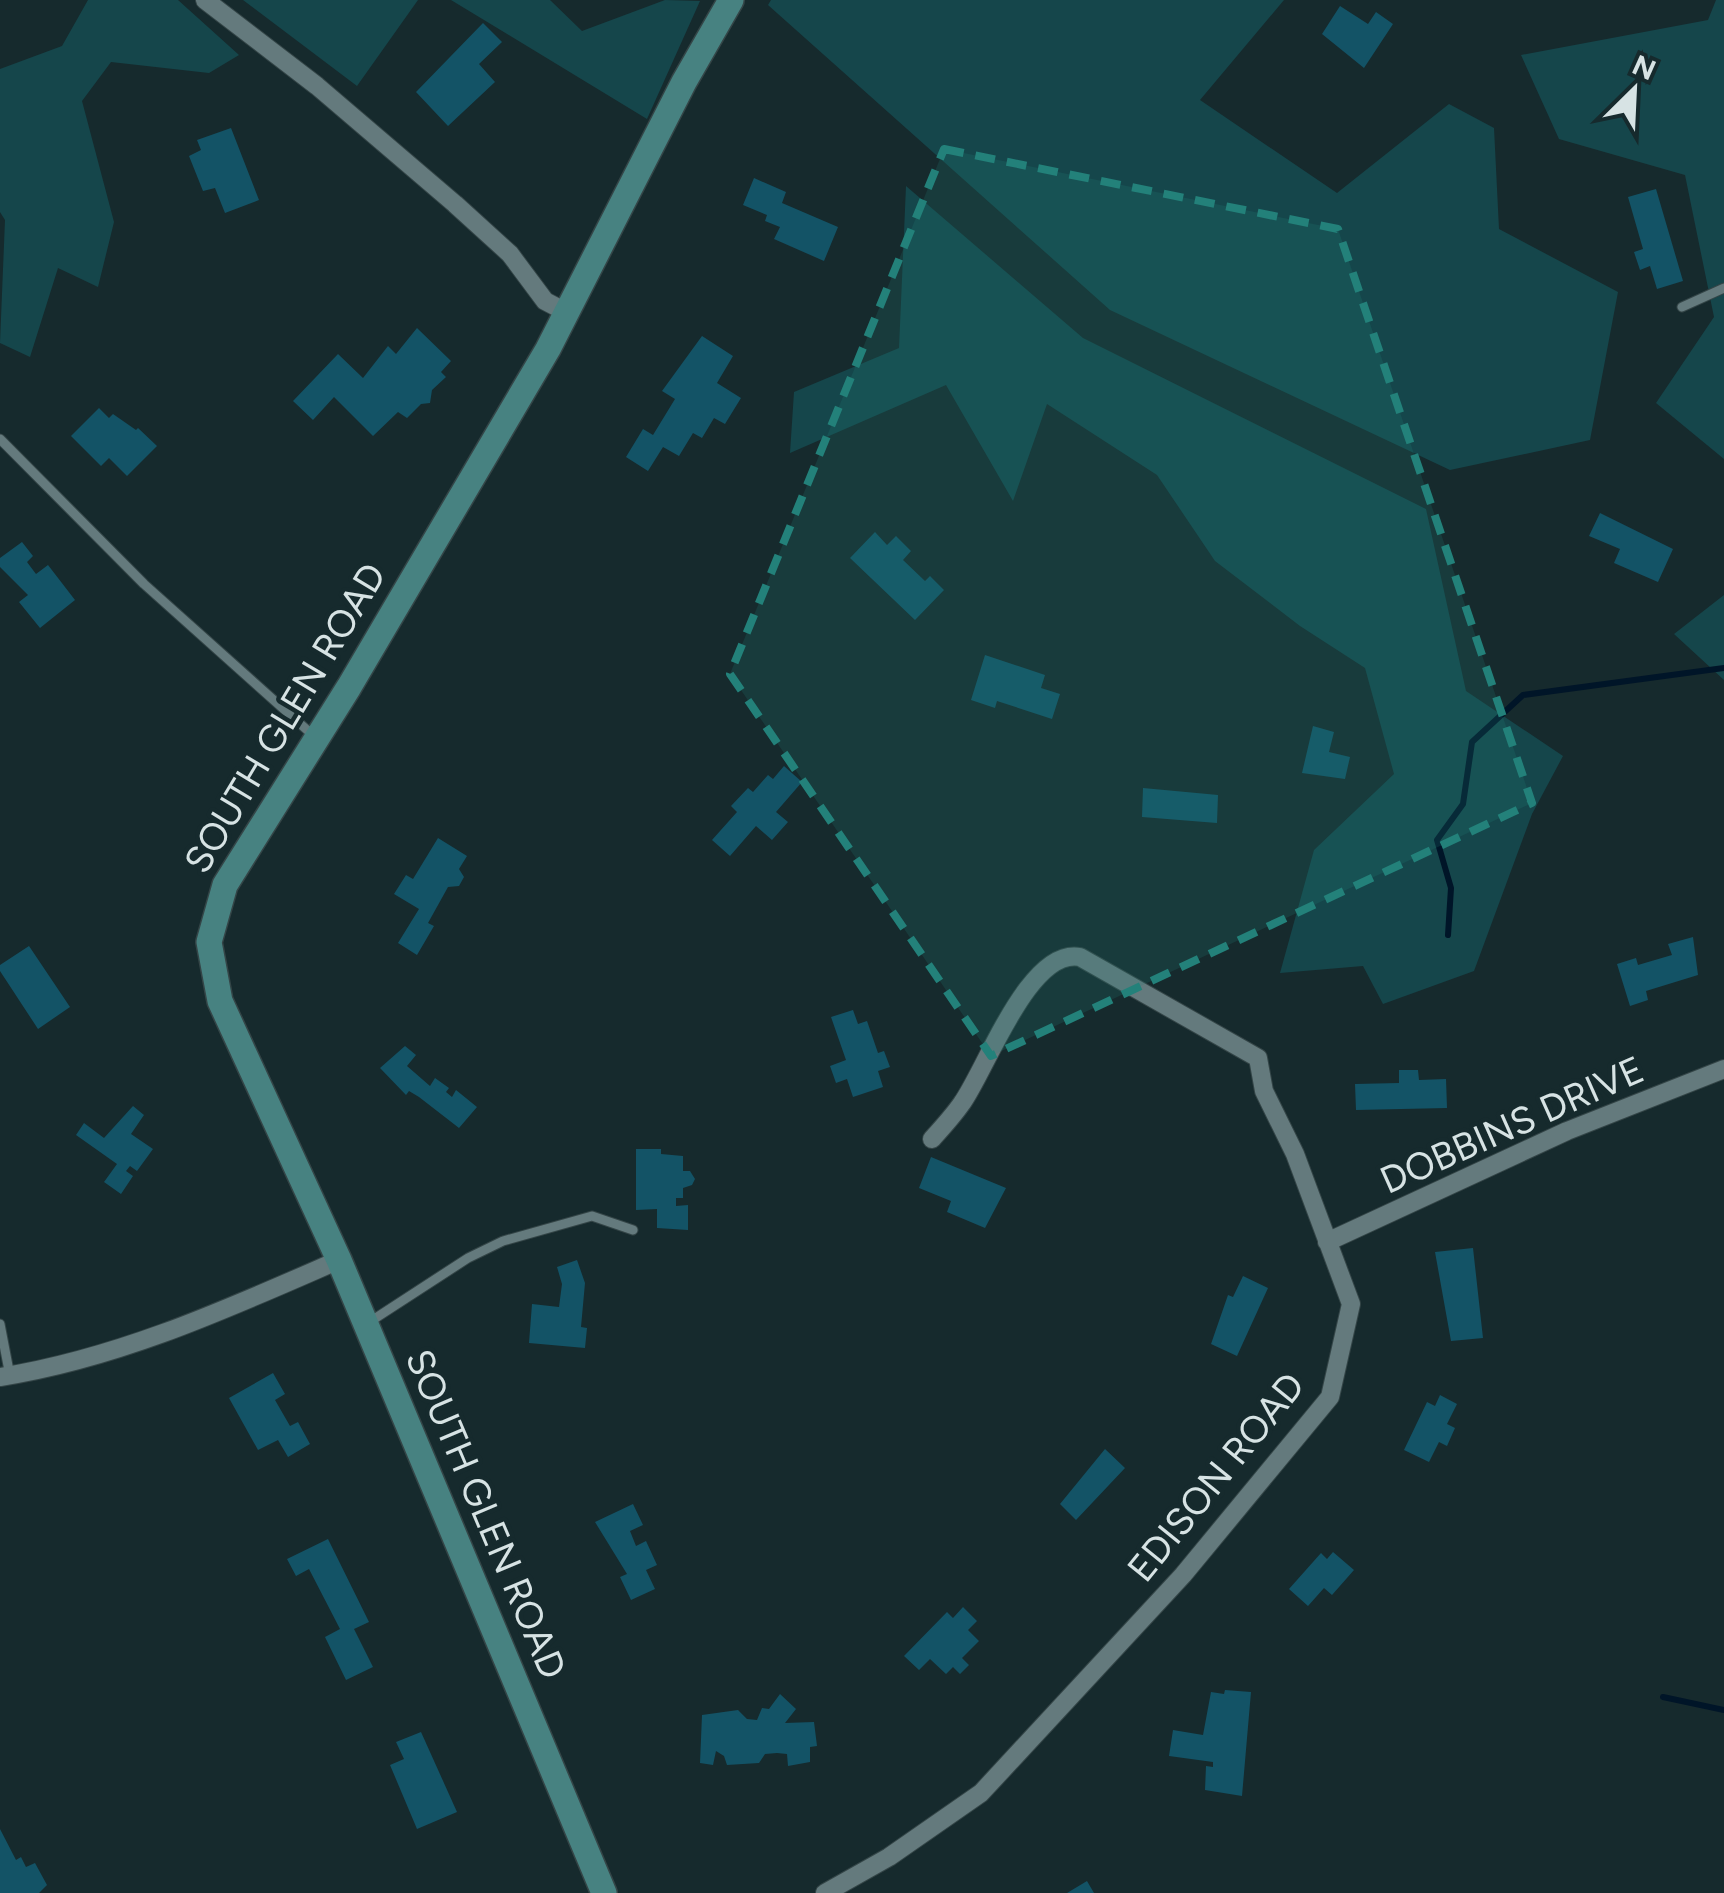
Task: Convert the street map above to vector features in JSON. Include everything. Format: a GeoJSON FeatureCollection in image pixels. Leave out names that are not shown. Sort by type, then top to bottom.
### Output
{"type":"FeatureCollection","features":[{"type":"Feature","properties":{"kind":"main road","name":"SOUTH GLEN ROAD"},"geometry":{"type":"LineString","coordinates":[[604,1893],[339,1260],[220,1001],[209,957],[211,927],[225,885],[317,738],[566,312],[730,0]]}},
{"type":"Feature","properties":{"kind":"street"},"geometry":{"type":"LineString","coordinates":[[205,0],[317,86],[455,204],[510,254],[545,301],[566,312]]}},
{"type":"Feature","properties":{"kind":"street","name":"EDISON ROAD"},"geometry":{"type":"LineString","coordinates":[[825,1893],[889,1857],[981,1792],[1183,1576],[1330,1396],[1351,1304],[1295,1154],[1264,1092],[1258,1058],[1080,957],[1057,963],[1020,997],[963,1102],[932,1139]]}},
{"type":"Feature","properties":{"kind":"street","name":"DOBBINS DRIVE"},"geometry":{"type":"LineString","coordinates":[[1328,1242],[1567,1131],[1724,1069]]}},
{"type":"Feature","properties":{"kind":"street"},"geometry":{"type":"LineString","coordinates":[[5,1376],[174,1332],[339,1260]]}},
{"type":"Feature","properties":{"kind":"lane"},"geometry":{"type":"LineString","coordinates":[[1682,307],[1724,288]]}},
{"type":"Feature","properties":{"kind":"lane"},"geometry":{"type":"LineString","coordinates":[[0,439],[140,580],[317,738]]}},
{"type":"Feature","properties":{"kind":"lane"},"geometry":{"type":"LineString","coordinates":[[366,1325],[468,1258],[503,1242],[592,1216],[633,1230]]}},
{"type":"Feature","properties":{"kind":"lane"},"geometry":{"type":"LineString","coordinates":[[0,1324],[5,1376]]}},
{"type":"Feature","properties":{"kind":"highlighted area"},"geometry":{"type":"Polygon","coordinates":[[[944,149],[1338,229],[1532,803],[991,1056],[730,674],[944,149]]]}},
{"type":"Feature","properties":{"kind":"shaded area"},"geometry":{"type":"Polygon","coordinates":[[[88,0],[178,0],[239,55],[209,73],[111,62],[82,101],[114,222],[98,287],[58,268],[30,357],[0,343],[5,220],[0,212],[0,69],[62,46],[88,0]]]}},
{"type":"Feature","properties":{"kind":"shaded area"},"geometry":{"type":"Polygon","coordinates":[[[243,0],[418,0],[357,86],[243,0]]]}},
{"type":"Feature","properties":{"kind":"shaded area"},"geometry":{"type":"Polygon","coordinates":[[[451,0],[550,0],[582,31],[665,0],[700,1],[647,119],[451,0]]]}},
{"type":"Feature","properties":{"kind":"shaded area"},"geometry":{"type":"Polygon","coordinates":[[[771,0],[1284,0],[1200,100],[1337,193],[1449,104],[1494,128],[1499,229],[1618,292],[1590,440],[1450,470],[1110,310],[768,5],[771,0]]]}},
{"type":"Feature","properties":{"kind":"shaded area"},"geometry":{"type":"Polygon","coordinates":[[[1716,0],[1724,0],[1724,459],[1656,403],[1714,317],[1685,175],[1559,139],[1521,55],[1708,20],[1716,0]]]}},
{"type":"Feature","properties":{"kind":"shaded area"},"geometry":{"type":"Polygon","coordinates":[[[906,186],[1083,338],[1426,509],[1466,691],[1563,756],[1532,814],[1474,971],[1383,1004],[1363,966],[1280,973],[1314,850],[1394,774],[1365,668],[1300,626],[1215,561],[1157,475],[1047,404],[1013,501],[946,385],[790,453],[794,392],[899,348],[906,186]]]}},
{"type":"Feature","properties":{"kind":"shaded area"},"geometry":{"type":"Polygon","coordinates":[[[1724,595],[1724,680],[1674,634],[1724,595]]]}},
{"type":"Feature","properties":{"kind":"building"},"geometry":{"type":"Polygon","coordinates":[[[1340,6],[1368,24],[1376,12],[1393,24],[1364,68],[1322,34],[1340,6]]]}},
{"type":"Feature","properties":{"kind":"building"},"geometry":{"type":"Polygon","coordinates":[[[483,23],[502,42],[479,64],[495,82],[448,126],[416,92],[483,23]]]}},
{"type":"Feature","properties":{"kind":"building"},"geometry":{"type":"Polygon","coordinates":[[[231,128],[259,200],[225,213],[215,188],[203,191],[189,156],[201,150],[197,140],[231,128]]]}},
{"type":"Feature","properties":{"kind":"building"},"geometry":{"type":"Polygon","coordinates":[[[754,178],[786,192],[782,203],[838,227],[824,261],[774,239],[780,227],[765,221],[767,215],[743,205],[754,178]]]}},
{"type":"Feature","properties":{"kind":"building"},"geometry":{"type":"Polygon","coordinates":[[[1656,189],[1683,281],[1657,289],[1650,266],[1640,270],[1634,252],[1643,249],[1628,197],[1656,189]]]}},
{"type":"Feature","properties":{"kind":"building"},"geometry":{"type":"Polygon","coordinates":[[[417,328],[451,361],[441,372],[446,377],[432,390],[430,403],[421,404],[407,418],[398,412],[373,436],[334,397],[313,420],[293,401],[338,354],[363,378],[388,346],[396,354],[417,328]]]}},
{"type":"Feature","properties":{"kind":"building"},"geometry":{"type":"Polygon","coordinates":[[[702,336],[733,356],[717,383],[741,398],[725,424],[714,418],[702,438],[693,433],[679,456],[663,447],[648,471],[626,457],[643,429],[653,435],[675,399],[662,391],[702,336]]]}},
{"type":"Feature","properties":{"kind":"building"},"geometry":{"type":"Polygon","coordinates":[[[99,408],[109,418],[113,414],[138,428],[157,446],[127,476],[109,458],[101,466],[71,436],[99,408]]]}},
{"type":"Feature","properties":{"kind":"building"},"geometry":{"type":"Polygon","coordinates":[[[1600,513],[1673,549],[1658,582],[1614,563],[1620,549],[1589,536],[1600,513]]]}},
{"type":"Feature","properties":{"kind":"building"},"geometry":{"type":"Polygon","coordinates":[[[875,532],[887,545],[896,536],[911,551],[903,560],[925,581],[930,576],[944,590],[915,620],[850,558],[875,532]]]}},
{"type":"Feature","properties":{"kind":"building"},"geometry":{"type":"Polygon","coordinates":[[[22,542],[33,556],[27,562],[36,574],[48,565],[75,600],[40,628],[19,602],[28,595],[0,567],[0,558],[22,542]]]}},
{"type":"Feature","properties":{"kind":"building"},"geometry":{"type":"Polygon","coordinates":[[[985,655],[1045,675],[1041,688],[1060,694],[1052,719],[997,701],[995,708],[971,700],[985,655]]]}},
{"type":"Feature","properties":{"kind":"building"},"geometry":{"type":"Polygon","coordinates":[[[1313,726],[1334,732],[1329,752],[1350,757],[1345,779],[1302,773],[1313,726]]]}},
{"type":"Feature","properties":{"kind":"building"},"geometry":{"type":"Polygon","coordinates":[[[784,766],[802,782],[776,812],[788,822],[772,840],[756,826],[730,856],[712,840],[737,812],[731,806],[748,788],[753,792],[768,775],[773,779],[784,766]]]}},
{"type":"Feature","properties":{"kind":"building"},"geometry":{"type":"Polygon","coordinates":[[[1143,788],[1218,795],[1217,823],[1142,817],[1143,788]]]}},
{"type":"Feature","properties":{"kind":"building"},"geometry":{"type":"Polygon","coordinates":[[[438,838],[467,856],[459,869],[464,877],[459,886],[448,887],[428,923],[434,926],[417,955],[398,943],[419,909],[394,894],[406,875],[413,879],[438,838]]]}},
{"type":"Feature","properties":{"kind":"building"},"geometry":{"type":"Polygon","coordinates":[[[1693,937],[1698,975],[1646,991],[1648,1000],[1630,1006],[1617,964],[1636,958],[1638,965],[1672,955],[1668,944],[1693,937]]]}},
{"type":"Feature","properties":{"kind":"building"},"geometry":{"type":"Polygon","coordinates":[[[29,946],[70,1007],[38,1029],[0,971],[0,965],[29,946]]]}},
{"type":"Feature","properties":{"kind":"building"},"geometry":{"type":"Polygon","coordinates":[[[853,1010],[858,1024],[867,1021],[878,1053],[884,1051],[890,1067],[878,1071],[883,1087],[853,1097],[847,1079],[836,1083],[830,1066],[846,1060],[831,1017],[853,1010]]]}},
{"type":"Feature","properties":{"kind":"building"},"geometry":{"type":"Polygon","coordinates":[[[405,1046],[416,1055],[407,1066],[430,1086],[435,1078],[449,1088],[446,1092],[452,1097],[456,1090],[477,1107],[459,1128],[419,1097],[409,1091],[406,1095],[380,1068],[405,1046]]]}},
{"type":"Feature","properties":{"kind":"building"},"geometry":{"type":"Polygon","coordinates":[[[1399,1070],[1418,1070],[1419,1080],[1446,1079],[1447,1108],[1356,1110],[1355,1084],[1399,1083],[1399,1070]]]}},
{"type":"Feature","properties":{"kind":"building"},"geometry":{"type":"Polygon","coordinates":[[[133,1106],[144,1115],[131,1134],[153,1149],[137,1171],[130,1166],[126,1171],[133,1176],[121,1194],[104,1182],[117,1164],[76,1135],[84,1123],[104,1138],[133,1106]]]}},
{"type":"Feature","properties":{"kind":"building"},"geometry":{"type":"Polygon","coordinates":[[[636,1149],[661,1149],[661,1154],[683,1156],[683,1171],[690,1171],[695,1179],[683,1188],[683,1198],[676,1198],[676,1206],[688,1205],[688,1230],[657,1228],[657,1209],[636,1210],[636,1149]]]}},
{"type":"Feature","properties":{"kind":"building"},"geometry":{"type":"Polygon","coordinates":[[[931,1157],[1006,1188],[985,1228],[947,1212],[951,1201],[919,1188],[931,1157]]]}},
{"type":"Feature","properties":{"kind":"building"},"geometry":{"type":"Polygon","coordinates":[[[1473,1248],[1483,1338],[1451,1341],[1435,1252],[1473,1248]]]}},
{"type":"Feature","properties":{"kind":"building"},"geometry":{"type":"Polygon","coordinates":[[[577,1260],[585,1283],[581,1327],[587,1328],[585,1348],[529,1343],[532,1304],[559,1307],[562,1284],[557,1267],[577,1260]]]}},
{"type":"Feature","properties":{"kind":"building"},"geometry":{"type":"Polygon","coordinates":[[[1243,1276],[1268,1288],[1237,1356],[1211,1344],[1228,1295],[1233,1297],[1243,1276]]]}},
{"type":"Feature","properties":{"kind":"building"},"geometry":{"type":"Polygon","coordinates":[[[273,1373],[285,1394],[275,1400],[290,1426],[298,1422],[310,1444],[288,1457],[278,1440],[258,1450],[229,1398],[273,1373]]]}},
{"type":"Feature","properties":{"kind":"building"},"geometry":{"type":"Polygon","coordinates":[[[1440,1395],[1457,1404],[1447,1424],[1455,1428],[1447,1446],[1439,1442],[1429,1462],[1404,1450],[1427,1402],[1435,1406],[1440,1395]]]}},
{"type":"Feature","properties":{"kind":"building"},"geometry":{"type":"Polygon","coordinates":[[[1105,1449],[1125,1468],[1076,1520],[1060,1504],[1105,1449]]]}},
{"type":"Feature","properties":{"kind":"building"},"geometry":{"type":"Polygon","coordinates":[[[633,1504],[643,1525],[630,1531],[636,1546],[646,1541],[657,1565],[646,1570],[655,1589],[631,1600],[620,1577],[627,1574],[595,1522],[633,1504]]]}},
{"type":"Feature","properties":{"kind":"building"},"geometry":{"type":"Polygon","coordinates":[[[328,1539],[369,1622],[354,1629],[373,1667],[346,1680],[325,1637],[340,1629],[309,1569],[296,1576],[287,1559],[328,1539]]]}},
{"type":"Feature","properties":{"kind":"building"},"geometry":{"type":"Polygon","coordinates":[[[1333,1552],[1354,1570],[1332,1595],[1324,1588],[1308,1606],[1289,1589],[1321,1553],[1327,1559],[1333,1552]]]}},
{"type":"Feature","properties":{"kind":"building"},"geometry":{"type":"Polygon","coordinates":[[[963,1607],[977,1621],[968,1630],[979,1641],[962,1658],[969,1665],[960,1674],[953,1667],[946,1674],[930,1659],[919,1670],[904,1656],[947,1612],[953,1618],[963,1607]]]}},
{"type":"Feature","properties":{"kind":"building"},"geometry":{"type":"Polygon","coordinates":[[[1225,1690],[1251,1692],[1242,1796],[1205,1790],[1206,1766],[1213,1767],[1213,1762],[1169,1756],[1173,1730],[1203,1735],[1211,1692],[1224,1694],[1225,1690]]]}},
{"type":"Feature","properties":{"kind":"building"},"geometry":{"type":"Polygon","coordinates":[[[780,1694],[796,1709],[785,1723],[814,1722],[817,1746],[810,1747],[810,1762],[788,1766],[787,1754],[777,1753],[765,1754],[759,1763],[727,1765],[724,1756],[716,1751],[713,1765],[700,1763],[702,1715],[738,1710],[747,1719],[757,1720],[762,1708],[769,1709],[780,1694]]]}},
{"type":"Feature","properties":{"kind":"building"},"geometry":{"type":"Polygon","coordinates":[[[421,1732],[457,1812],[417,1829],[390,1765],[404,1759],[396,1742],[421,1732]]]}},
{"type":"Feature","properties":{"kind":"building"},"geometry":{"type":"Polygon","coordinates":[[[0,1829],[16,1860],[21,1857],[26,1867],[35,1863],[47,1885],[39,1893],[0,1893],[0,1829]]]}},
{"type":"Feature","properties":{"kind":"building"},"geometry":{"type":"Polygon","coordinates":[[[1087,1881],[1094,1893],[1067,1893],[1087,1881]]]}},
{"type":"Feature","properties":{"kind":"waterway"},"geometry":{"type":"LineString","coordinates":[[1448,935],[1451,888],[1437,840],[1463,804],[1472,742],[1523,695],[1724,668]]}},
{"type":"Feature","properties":{"kind":"waterway"},"geometry":{"type":"LineString","coordinates":[[1663,1697],[1724,1710]]}}]}
